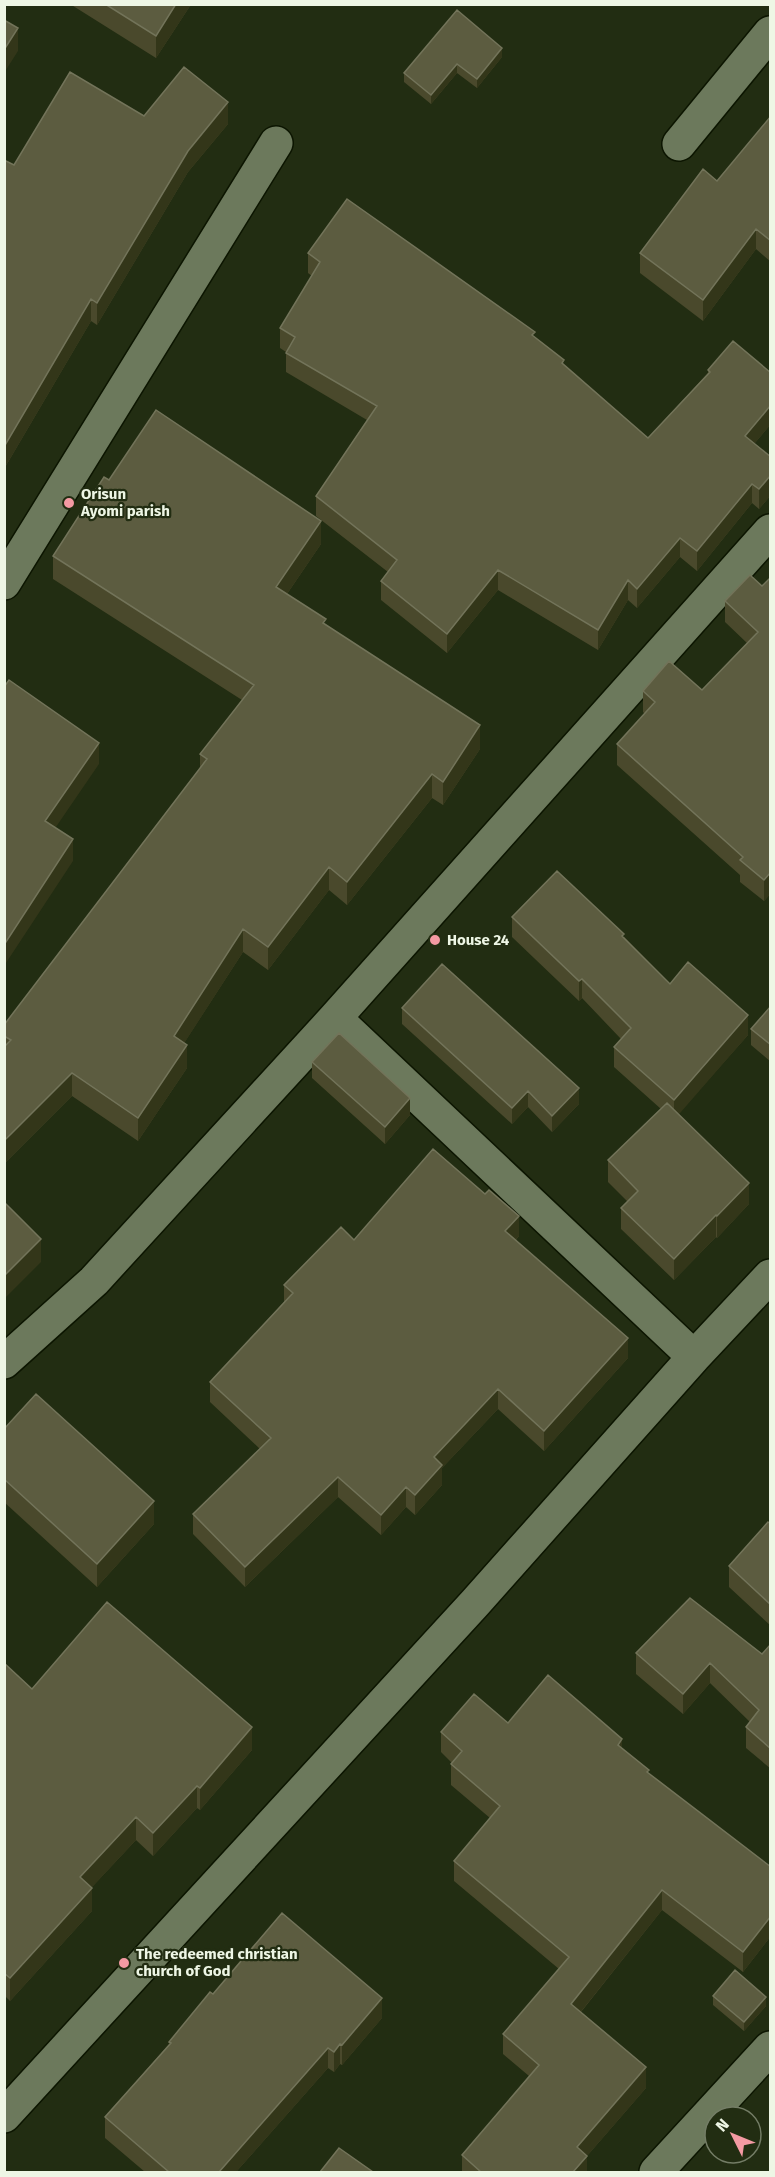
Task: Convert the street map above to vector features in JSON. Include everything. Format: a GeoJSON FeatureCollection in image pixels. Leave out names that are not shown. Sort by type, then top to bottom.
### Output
{"type":"FeatureCollection","features":[{"type":"Feature","properties":{"kind":"street"},"geometry":{"type":"LineString","coordinates":[[679,144],[771,33]]}},
{"type":"Feature","properties":{"kind":"street"},"geometry":{"type":"LineString","coordinates":[[4,583],[276,143]]}},
{"type":"Feature","properties":{"kind":"street"},"geometry":{"type":"LineString","coordinates":[[6,1357],[94,1281],[335,1018],[771,531]]}},
{"type":"Feature","properties":{"kind":"street"},"geometry":{"type":"LineString","coordinates":[[335,1018],[694,1357]]}},
{"type":"Feature","properties":{"kind":"street"},"geometry":{"type":"LineString","coordinates":[[4,2116],[475,1603],[694,1357],[771,1276]]}},
{"type":"Feature","properties":{"kind":"street"},"geometry":{"type":"LineString","coordinates":[[656,2172],[771,2048]]}},
{"type":"Feature","properties":{"kind":"building"},"geometry":{"type":"Polygon","coordinates":[[[105,4],[176,4],[156,36],[105,4]]]}},
{"type":"Feature","properties":{"kind":"building"},"geometry":{"type":"Polygon","coordinates":[[[457,10],[502,48],[477,79],[457,64],[431,95],[404,73],[457,10]]]}},
{"type":"Feature","properties":{"kind":"building"},"geometry":{"type":"Polygon","coordinates":[[[4,20],[18,28],[4,50],[4,20]]]}},
{"type":"Feature","properties":{"kind":"building"},"geometry":{"type":"Polygon","coordinates":[[[184,67],[228,102],[188,151],[97,303],[91,299],[4,447],[4,160],[14,165],[70,72],[144,116],[184,67]]]}},
{"type":"Feature","properties":{"kind":"building"},"geometry":{"type":"Polygon","coordinates":[[[771,116],[771,241],[756,229],[703,300],[640,253],[703,169],[717,181],[771,116]]]}},
{"type":"Feature","properties":{"kind":"building"},"geometry":{"type":"Polygon","coordinates":[[[347,199],[535,332],[532,335],[564,360],[562,363],[648,438],[710,372],[708,370],[733,341],[771,373],[771,405],[745,436],[771,457],[771,475],[759,489],[752,484],[697,551],[680,538],[637,589],[628,580],[598,630],[498,570],[447,634],[381,581],[397,560],[316,496],[377,406],[286,353],[295,337],[280,328],[320,262],[308,253],[347,199]]]}},
{"type":"Feature","properties":{"kind":"building"},"geometry":{"type":"Polygon","coordinates":[[[156,410],[321,521],[276,587],[326,619],[323,623],[480,725],[443,782],[432,774],[347,882],[329,867],[268,947],[243,929],[174,1036],[187,1045],[138,1118],[72,1073],[4,1141],[4,1047],[11,1040],[4,1036],[4,1025],[207,759],[200,754],[254,685],[53,556],[104,477],[109,480],[156,410]]]}},
{"type":"Feature","properties":{"kind":"building"},"geometry":{"type":"Polygon","coordinates":[[[750,575],[762,586],[771,577],[771,872],[764,880],[740,860],[743,857],[617,744],[655,702],[643,691],[669,661],[702,690],[758,632],[725,601],[750,575]]]}},
{"type":"Feature","properties":{"kind":"building"},"geometry":{"type":"Polygon","coordinates":[[[9,680],[99,743],[45,821],[73,839],[4,945],[4,687],[9,680]]]}},
{"type":"Feature","properties":{"kind":"building"},"geometry":{"type":"Polygon","coordinates":[[[557,871],[624,934],[622,936],[670,984],[688,962],[748,1015],[674,1100],[614,1047],[631,1028],[582,979],[579,981],[512,917],[557,871]]]}},
{"type":"Feature","properties":{"kind":"building"},"geometry":{"type":"Polygon","coordinates":[[[442,964],[579,1088],[552,1116],[528,1091],[512,1108],[402,1008],[442,964]]]}},
{"type":"Feature","properties":{"kind":"building"},"geometry":{"type":"Polygon","coordinates":[[[771,1006],[771,1045],[751,1029],[771,1006]]]}},
{"type":"Feature","properties":{"kind":"building"},"geometry":{"type":"Polygon","coordinates":[[[339,1033],[410,1098],[385,1127],[312,1062],[339,1033]]]}},
{"type":"Feature","properties":{"kind":"building"},"geometry":{"type":"Polygon","coordinates":[[[667,1103],[749,1183],[674,1259],[621,1208],[638,1191],[608,1160],[667,1103]]]}},
{"type":"Feature","properties":{"kind":"building"},"geometry":{"type":"Polygon","coordinates":[[[433,1149],[485,1194],[489,1190],[519,1216],[505,1231],[628,1338],[544,1431],[498,1389],[434,1457],[442,1465],[415,1495],[406,1487],[381,1515],[338,1477],[245,1567],[193,1514],[271,1438],[210,1382],[293,1293],[284,1285],[341,1227],[354,1240],[433,1149]]]}},
{"type":"Feature","properties":{"kind":"building"},"geometry":{"type":"Polygon","coordinates":[[[4,1202],[41,1239],[4,1276],[4,1202]]]}},
{"type":"Feature","properties":{"kind":"building"},"geometry":{"type":"Polygon","coordinates":[[[36,1394],[154,1501],[97,1564],[4,1479],[4,1429],[36,1394]]]}},
{"type":"Feature","properties":{"kind":"building"},"geometry":{"type":"Polygon","coordinates":[[[768,1522],[771,1524],[771,1605],[729,1566],[768,1522]]]}},
{"type":"Feature","properties":{"kind":"building"},"geometry":{"type":"Polygon","coordinates":[[[690,1598],[762,1654],[771,1644],[771,1749],[746,1727],[759,1710],[710,1663],[683,1694],[636,1653],[690,1598]]]}},
{"type":"Feature","properties":{"kind":"building"},"geometry":{"type":"Polygon","coordinates":[[[107,1602],[252,1727],[200,1788],[197,1786],[153,1833],[136,1817],[80,1877],[92,1888],[10,1978],[4,1973],[4,1663],[32,1689],[107,1602]]]}},
{"type":"Feature","properties":{"kind":"building"},"geometry":{"type":"Polygon","coordinates":[[[548,1675],[622,1739],[618,1745],[649,1770],[647,1772],[771,1867],[771,1916],[743,1952],[662,1890],[571,2004],[646,2067],[577,2147],[587,2156],[573,2172],[481,2172],[462,2155],[539,2065],[503,2034],[569,1957],[454,1861],[500,1806],[451,1764],[462,1751],[441,1732],[474,1694],[508,1723],[548,1675]]]}},
{"type":"Feature","properties":{"kind":"building"},"geometry":{"type":"Polygon","coordinates":[[[282,1913],[382,1998],[342,2045],[340,2044],[334,2052],[328,2048],[219,2172],[169,2172],[105,2117],[171,2043],[169,2042],[210,1992],[213,1994],[282,1913]]]}},
{"type":"Feature","properties":{"kind":"building"},"geometry":{"type":"Polygon","coordinates":[[[735,1970],[766,1997],[744,2022],[713,1996],[735,1970]]]}},
{"type":"Feature","properties":{"kind":"building"},"geometry":{"type":"Polygon","coordinates":[[[339,2148],[373,2172],[320,2172],[339,2148]]]}},
{"type":"Feature","properties":{"kind":"place","name":"Orisun Ayomi parish"},"geometry":{"type":"Point","coordinates":[69,503]}},
{"type":"Feature","properties":{"kind":"place","name":"House 24"},"geometry":{"type":"Point","coordinates":[435,940]}},
{"type":"Feature","properties":{"kind":"place","name":"The redeemed christian church of God"},"geometry":{"type":"Point","coordinates":[124,1963]}}]}
